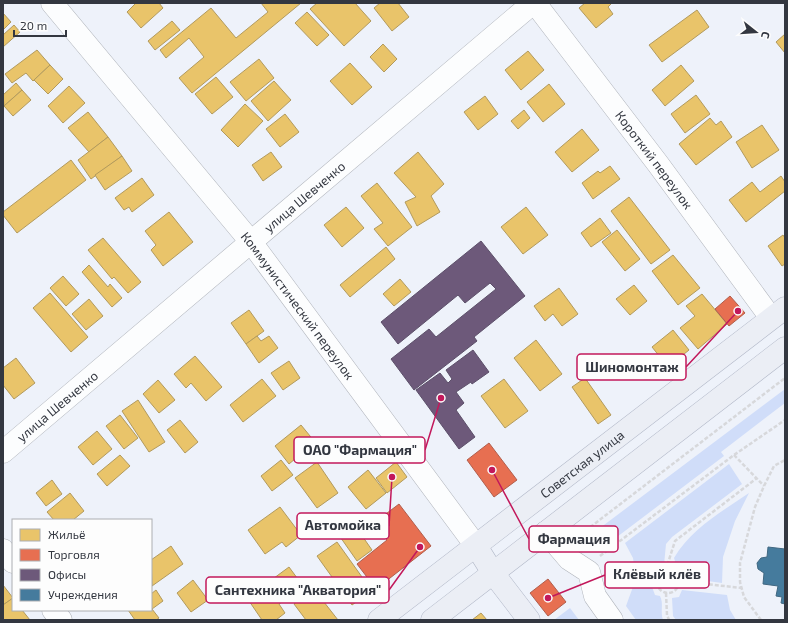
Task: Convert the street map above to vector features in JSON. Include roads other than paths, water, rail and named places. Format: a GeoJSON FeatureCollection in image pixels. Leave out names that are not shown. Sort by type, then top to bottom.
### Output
{"type":"FeatureCollection","features":[{"type":"Feature","properties":{"kind":"main road","name":"Советская улица"},"geometry":{"type":"LineString","coordinates":[[379,620],[778,313]]}},
{"type":"Feature","properties":{"kind":"main road"},"geometry":{"type":"LineString","coordinates":[[432,620],[785,348]]}},
{"type":"Feature","properties":{"kind":"main road","name":"Коммунистический переулок"},"geometry":{"type":"LineString","coordinates":[[476,546],[493,573],[529,620]]}},
{"type":"Feature","properties":{"kind":"street","name":"Коммунистический переулок"},"geometry":{"type":"LineString","coordinates":[[52,3],[251,242],[476,546]]}},
{"type":"Feature","properties":{"kind":"street","name":"улица Шевченко"},"geometry":{"type":"LineString","coordinates":[[3,452],[534,3]]}},
{"type":"Feature","properties":{"kind":"street","name":"Короткий переулок"},"geometry":{"type":"LineString","coordinates":[[534,3],[658,164],[778,313]]}},
{"type":"Feature","properties":{"kind":"street"},"geometry":{"type":"LineString","coordinates":[[546,532],[569,559],[589,572],[595,596],[612,620]]}},
{"type":"Feature","properties":{"kind":"street"},"geometry":{"type":"LineString","coordinates":[[3,550],[12,561]]}},
{"type":"Feature","properties":{"kind":"street"},"geometry":{"type":"LineString","coordinates":[[54,611],[61,620]]}},
{"type":"Feature","properties":{"kind":"place","name":"Шиномонтаж"},"geometry":{"type":"Point","coordinates":[738,311]}},
{"type":"Feature","properties":{"kind":"place","name":"ОАО \"Фармация\""},"geometry":{"type":"Point","coordinates":[441,398]}},
{"type":"Feature","properties":{"kind":"place","name":"Фармация"},"geometry":{"type":"Point","coordinates":[492,470]}},
{"type":"Feature","properties":{"kind":"place","name":"Автомойка"},"geometry":{"type":"Point","coordinates":[392,477]}},
{"type":"Feature","properties":{"kind":"place","name":"Сантехника \"Акватория\""},"geometry":{"type":"Point","coordinates":[420,547]}},
{"type":"Feature","properties":{"kind":"place","name":"Клёвый клёв"},"geometry":{"type":"Point","coordinates":[548,598]}}]}
